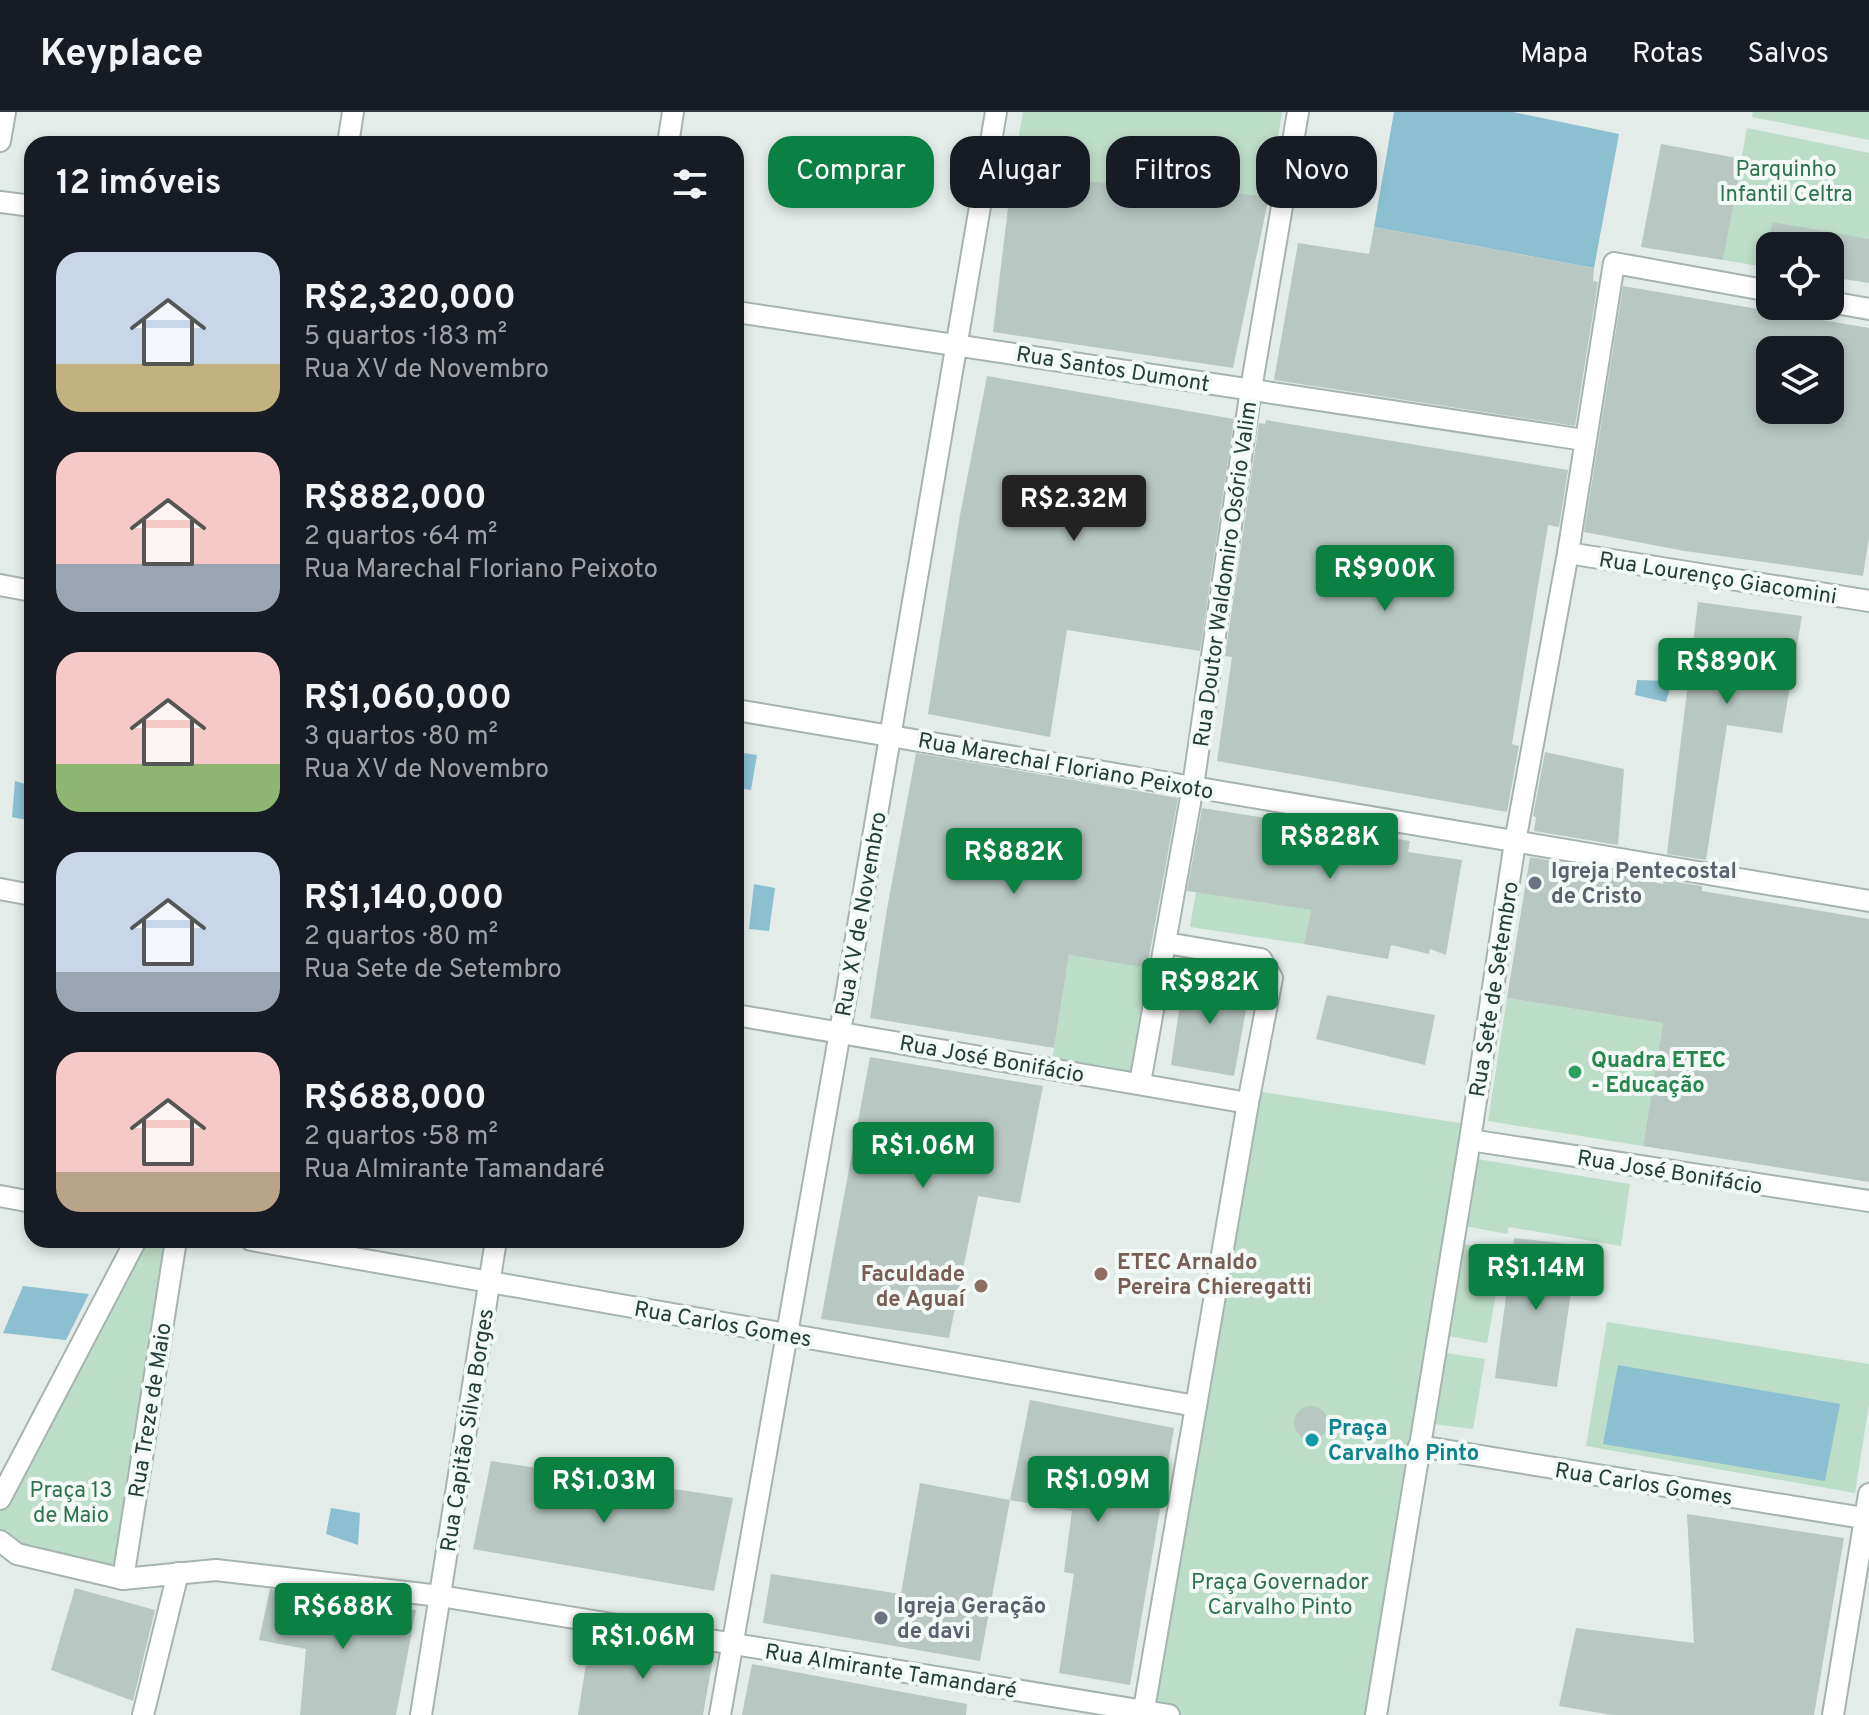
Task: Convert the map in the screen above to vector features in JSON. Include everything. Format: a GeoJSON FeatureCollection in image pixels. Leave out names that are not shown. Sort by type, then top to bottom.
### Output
{"type":"FeatureCollection","features":[{"type":"Feature","properties":{"kind":"street"},"geometry":{"type":"LineString","coordinates":[[0,141],[5,112]]}},
{"type":"Feature","properties":{"kind":"street"},"geometry":{"type":"LineString","coordinates":[[349,136],[353,112]]}},
{"type":"Feature","properties":{"kind":"street"},"geometry":{"type":"LineString","coordinates":[[669,136],[673,112]]}},
{"type":"Feature","properties":{"kind":"street","name":"Rua XV de Novembro"},"geometry":{"type":"LineString","coordinates":[[720,1715],[996,112]]}},
{"type":"Feature","properties":{"kind":"street","name":"Rua Doutor Waldomiro Osório Valim"},"geometry":{"type":"LineString","coordinates":[[1140,1083],[1193,786],[1251,389],[1298,112]]}},
{"type":"Feature","properties":{"kind":"street"},"geometry":{"type":"LineString","coordinates":[[0,202],[24,205]]}},
{"type":"Feature","properties":{"kind":"street","name":"Rua Sete de Setembro"},"geometry":{"type":"LineString","coordinates":[[1376,1715],[1470,1140],[1515,842],[1568,553],[1614,263],[1756,288]]}},
{"type":"Feature","properties":{"kind":"street"},"geometry":{"type":"LineString","coordinates":[[1844,305],[1869,309]]}},
{"type":"Feature","properties":{"kind":"street","name":"Rua Santos Dumont"},"geometry":{"type":"LineString","coordinates":[[744,313],[1584,440]]}},
{"type":"Feature","properties":{"kind":"street","name":"Rua Lourenço Giacomini"},"geometry":{"type":"LineString","coordinates":[[1568,553],[1869,601]]}},
{"type":"Feature","properties":{"kind":"street"},"geometry":{"type":"LineString","coordinates":[[0,585],[24,590]]}},
{"type":"Feature","properties":{"kind":"street","name":"Rua Marechal Floriano Peixoto"},"geometry":{"type":"LineString","coordinates":[[744,711],[1869,901]]}},
{"type":"Feature","properties":{"kind":"street"},"geometry":{"type":"LineString","coordinates":[[0,889],[24,894]]}},
{"type":"Feature","properties":{"kind":"street"},"geometry":{"type":"LineString","coordinates":[[1144,1713],[1272,978],[1261,959],[1166,943]]}},
{"type":"Feature","properties":{"kind":"street","name":"Rua José Bonifácio"},"geometry":{"type":"LineString","coordinates":[[744,1016],[1248,1103]]}},
{"type":"Feature","properties":{"kind":"street","name":"Rua José Bonifácio"},"geometry":{"type":"LineString","coordinates":[[1470,1140],[1869,1201]]}},
{"type":"Feature","properties":{"kind":"street"},"geometry":{"type":"LineString","coordinates":[[0,1196],[24,1200]]}},
{"type":"Feature","properties":{"kind":"street"},"geometry":{"type":"LineString","coordinates":[[0,1499],[132,1248]]}},
{"type":"Feature","properties":{"kind":"street","name":"Rua Treze de Maio"},"geometry":{"type":"LineString","coordinates":[[123,1579],[175,1248]]}},
{"type":"Feature","properties":{"kind":"street","name":"Rua Carlos Gomes"},"geometry":{"type":"LineString","coordinates":[[297,1248],[1196,1406]]}},
{"type":"Feature","properties":{"kind":"street","name":"Rua Capitão Silva Borges"},"geometry":{"type":"LineString","coordinates":[[421,1715],[495,1248]]}},
{"type":"Feature","properties":{"kind":"street","name":"Rua Carlos Gomes"},"geometry":{"type":"LineString","coordinates":[[1419,1446],[1867,1519]]}},
{"type":"Feature","properties":{"kind":"street"},"geometry":{"type":"LineString","coordinates":[[1833,1715],[1869,1494]]}},
{"type":"Feature","properties":{"kind":"street","name":"Rua Almirante Tamandaré"},"geometry":{"type":"LineString","coordinates":[[0,1541],[17,1554],[123,1579],[216,1570],[440,1596],[1169,1715]]}},
{"type":"Feature","properties":{"kind":"street"},"geometry":{"type":"LineString","coordinates":[[143,1715],[178,1573]]}},
{"type":"Feature","properties":{"kind":"green space"},"geometry":{"type":"Polygon","coordinates":[[[1023,112],[1282,112],[1278,136],[1256,136],[1256,195],[1240,194],[1240,136],[1106,136],[1106,183],[1090,181],[1090,136],[1019,136],[1023,112]]]}},
{"type":"Feature","properties":{"kind":"green space"},"geometry":{"type":"Polygon","coordinates":[[[1753,112],[1869,112],[1869,140],[1752,117],[1753,112]]]}},
{"type":"Feature","properties":{"kind":"green space","name":"Parquinho Infantil Celtra"},"geometry":{"type":"Polygon","coordinates":[[[1747,128],[1869,153],[1869,239],[1844,235],[1844,232],[1772,223],[1771,232],[1756,232],[1756,266],[1723,260],[1747,128]]]}},
{"type":"Feature","properties":{"kind":"green space"},"geometry":{"type":"Polygon","coordinates":[[[1196,892],[1311,910],[1304,944],[1190,927],[1196,892]]]}},
{"type":"Feature","properties":{"kind":"green space"},"geometry":{"type":"Polygon","coordinates":[[[1069,955],[1160,970],[1140,1083],[1051,1067],[1069,955]]]}},
{"type":"Feature","properties":{"kind":"green space","name":"Quadra ETEC - Educação"},"geometry":{"type":"Polygon","coordinates":[[[1507,998],[1663,1023],[1643,1146],[1488,1121],[1507,998]]]}},
{"type":"Feature","properties":{"kind":"green space","name":"Praça Governador Carvalho Pinto"},"geometry":{"type":"Polygon","coordinates":[[[1250,1090],[1472,1125],[1376,1715],[1169,1715],[1144,1711],[1250,1090]]]}},
{"type":"Feature","properties":{"kind":"green space"},"geometry":{"type":"Polygon","coordinates":[[[1477,1159],[1630,1184],[1621,1246],[1509,1227],[1507,1234],[1465,1226],[1477,1159]]]}},
{"type":"Feature","properties":{"kind":"green space"},"geometry":{"type":"Polygon","coordinates":[[[1463,1244],[1504,1251],[1487,1343],[1448,1336],[1463,1244]]]}},
{"type":"Feature","properties":{"kind":"green space","name":"Praça 13 de Maio"},"geometry":{"type":"Polygon","coordinates":[[[132,1248],[175,1248],[123,1579],[0,1541],[0,1499],[132,1248]]]}},
{"type":"Feature","properties":{"kind":"green space"},"geometry":{"type":"Polygon","coordinates":[[[1607,1322],[1869,1364],[1869,1404],[1855,1493],[1586,1446],[1607,1322]]]}},
{"type":"Feature","properties":{"kind":"green space"},"geometry":{"type":"Polygon","coordinates":[[[1445,1353],[1485,1359],[1473,1429],[1434,1424],[1445,1353]]]}},
{"type":"Feature","properties":{"kind":"water"},"geometry":{"type":"Polygon","coordinates":[[[1394,112],[1513,112],[1619,134],[1594,268],[1374,227],[1394,112]]]}},
{"type":"Feature","properties":{"kind":"water"},"geometry":{"type":"Polygon","coordinates":[[[1637,680],[1672,681],[1666,702],[1635,695],[1637,680]]]}},
{"type":"Feature","properties":{"kind":"water"},"geometry":{"type":"Polygon","coordinates":[[[744,753],[757,755],[751,790],[744,789],[744,753]]]}},
{"type":"Feature","properties":{"kind":"water"},"geometry":{"type":"Polygon","coordinates":[[[15,781],[24,784],[24,819],[12,817],[15,781]]]}},
{"type":"Feature","properties":{"kind":"water"},"geometry":{"type":"Polygon","coordinates":[[[754,884],[775,888],[769,931],[749,929],[754,884]]]}},
{"type":"Feature","properties":{"kind":"water"},"geometry":{"type":"Polygon","coordinates":[[[23,1286],[89,1294],[66,1340],[3,1333],[23,1286]]]}},
{"type":"Feature","properties":{"kind":"water"},"geometry":{"type":"Polygon","coordinates":[[[1618,1365],[1840,1404],[1825,1481],[1603,1444],[1618,1365]]]}},
{"type":"Feature","properties":{"kind":"water"},"geometry":{"type":"Polygon","coordinates":[[[331,1508],[360,1513],[358,1545],[326,1534],[331,1508]]]}},
{"type":"Feature","properties":{"kind":"building"},"geometry":{"type":"Polygon","coordinates":[[[1661,144],[1742,159],[1723,260],[1641,247],[1661,144]]]}},
{"type":"Feature","properties":{"kind":"building"},"geometry":{"type":"Polygon","coordinates":[[[1090,181],[1106,183],[1106,208],[1240,208],[1240,194],[1256,195],[1256,208],[1266,208],[1233,368],[993,332],[1008,208],[1090,208],[1090,181]]]}},
{"type":"Feature","properties":{"kind":"building"},"geometry":{"type":"Polygon","coordinates":[[[1772,222],[1829,232],[1770,232],[1772,222]]]}},
{"type":"Feature","properties":{"kind":"building"},"geometry":{"type":"Polygon","coordinates":[[[1374,227],[1594,268],[1593,281],[1598,282],[1575,426],[1274,380],[1298,243],[1369,254],[1374,227]]]}},
{"type":"Feature","properties":{"kind":"building"},"geometry":{"type":"Polygon","coordinates":[[[1844,235],[1869,239],[1869,283],[1844,279],[1844,235]]]}},
{"type":"Feature","properties":{"kind":"building"},"geometry":{"type":"Polygon","coordinates":[[[1623,286],[1756,309],[1756,320],[1822,320],[1869,328],[1869,538],[1863,576],[1685,551],[1584,532],[1623,286]]]}},
{"type":"Feature","properties":{"kind":"building"},"geometry":{"type":"Polygon","coordinates":[[[987,376],[1234,419],[1200,651],[1067,630],[1050,737],[928,714],[960,515],[987,376]]]}},
{"type":"Feature","properties":{"kind":"building"},"geometry":{"type":"Polygon","coordinates":[[[1266,420],[1568,470],[1559,527],[1548,525],[1512,744],[1519,746],[1507,812],[1217,761],[1232,657],[1225,656],[1259,423],[1265,424],[1266,420]]]}},
{"type":"Feature","properties":{"kind":"building"},"geometry":{"type":"Polygon","coordinates":[[[1698,602],[1802,616],[1782,733],[1727,725],[1706,860],[1667,854],[1698,602]]]}},
{"type":"Feature","properties":{"kind":"building"},"geometry":{"type":"Polygon","coordinates":[[[1545,752],[1624,769],[1618,845],[1534,831],[1536,817],[1533,816],[1545,752]]]}},
{"type":"Feature","properties":{"kind":"building"},"geometry":{"type":"Polygon","coordinates":[[[916,753],[1178,798],[1147,968],[1069,955],[1054,1048],[870,1018],[916,753]]]}},
{"type":"Feature","properties":{"kind":"building"},"geometry":{"type":"Polygon","coordinates":[[[1202,808],[1410,841],[1408,852],[1462,860],[1446,955],[1430,949],[1429,954],[1391,945],[1388,959],[1304,944],[1311,910],[1187,891],[1202,808]]]}},
{"type":"Feature","properties":{"kind":"building"},"geometry":{"type":"Polygon","coordinates":[[[1530,857],[1615,871],[1615,874],[1663,884],[1664,880],[1702,886],[1702,891],[1869,919],[1869,1182],[1643,1146],[1663,1023],[1507,998],[1530,857]]]}},
{"type":"Feature","properties":{"kind":"building"},"geometry":{"type":"Polygon","coordinates":[[[1184,976],[1250,988],[1234,1076],[1171,1065],[1184,976]]]}},
{"type":"Feature","properties":{"kind":"building"},"geometry":{"type":"Polygon","coordinates":[[[1327,995],[1435,1015],[1425,1065],[1316,1039],[1327,995]]]}},
{"type":"Feature","properties":{"kind":"building"},"geometry":{"type":"Polygon","coordinates":[[[870,1057],[1043,1086],[1020,1203],[978,1196],[949,1338],[821,1319],[870,1057]]]}},
{"type":"Feature","properties":{"kind":"building"},"geometry":{"type":"Polygon","coordinates":[[[1514,1238],[1578,1245],[1557,1387],[1495,1378],[1514,1238]]]}},
{"type":"Feature","properties":{"kind":"building"},"geometry":{"type":"Polygon","coordinates":[[[1030,1400],[1174,1428],[1130,1685],[1059,1673],[1074,1574],[1064,1572],[1072,1511],[1010,1500],[1030,1400]]]}},
{"type":"Feature","properties":{"kind":"building"},"geometry":{"type":"Polygon","coordinates":[[[1311,1406],[1323,1411],[1328,1423],[1323,1435],[1311,1440],[1299,1435],[1294,1423],[1299,1411],[1311,1406]]]}},
{"type":"Feature","properties":{"kind":"building"},"geometry":{"type":"Polygon","coordinates":[[[491,1461],[733,1498],[714,1591],[473,1549],[491,1461]]]}},
{"type":"Feature","properties":{"kind":"building"},"geometry":{"type":"Polygon","coordinates":[[[920,1483],[1010,1500],[980,1661],[763,1623],[771,1574],[901,1594],[920,1483]]]}},
{"type":"Feature","properties":{"kind":"building"},"geometry":{"type":"Polygon","coordinates":[[[1687,1514],[1844,1538],[1814,1715],[1612,1715],[1559,1706],[1576,1628],[1694,1643],[1687,1514]]]}},
{"type":"Feature","properties":{"kind":"building"},"geometry":{"type":"Polygon","coordinates":[[[75,1588],[155,1610],[133,1701],[51,1670],[75,1588]]]}},
{"type":"Feature","properties":{"kind":"building"},"geometry":{"type":"Polygon","coordinates":[[[270,1589],[416,1610],[396,1715],[300,1715],[306,1649],[259,1640],[270,1589]]]}},
{"type":"Feature","properties":{"kind":"building"},"geometry":{"type":"Polygon","coordinates":[[[590,1638],[713,1658],[703,1715],[578,1715],[590,1638]]]}},
{"type":"Feature","properties":{"kind":"building"},"geometry":{"type":"Polygon","coordinates":[[[752,1664],[967,1704],[966,1715],[742,1715],[752,1664]]]}},
{"type":"Feature","properties":{"kind":"place","name":"Igreja Pentecostal de Cristo"},"geometry":{"type":"Point","coordinates":[1535,883]}},
{"type":"Feature","properties":{"kind":"place","name":"Quadra ETEC - Educação"},"geometry":{"type":"Point","coordinates":[1575,1072]}},
{"type":"Feature","properties":{"kind":"place","name":"ETEC Arnaldo Pereira Chieregatti"},"geometry":{"type":"Point","coordinates":[1101,1274]}},
{"type":"Feature","properties":{"kind":"place","name":"Faculdade de Aguaí"},"geometry":{"type":"Point","coordinates":[981,1286]}},
{"type":"Feature","properties":{"kind":"place","name":"Praça Carvalho Pinto"},"geometry":{"type":"Point","coordinates":[1312,1440]}},
{"type":"Feature","properties":{"kind":"place","name":"Igreja Geração de davi"},"geometry":{"type":"Point","coordinates":[881,1618]}}]}
